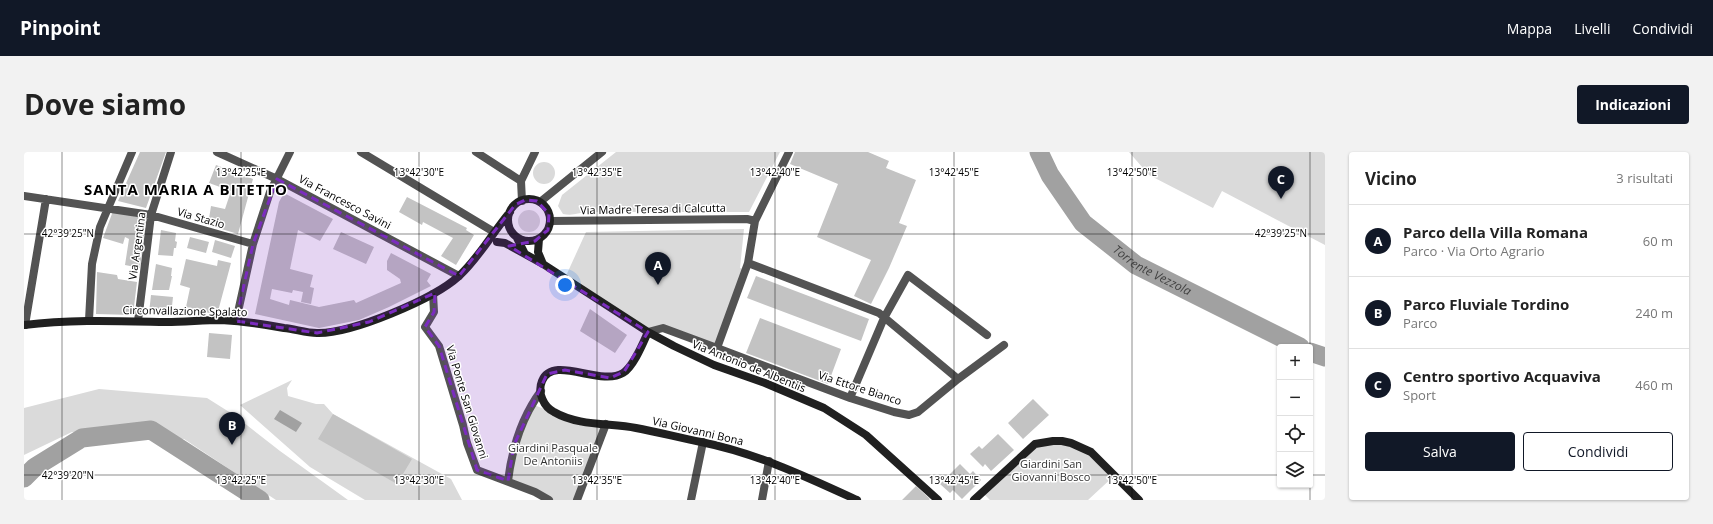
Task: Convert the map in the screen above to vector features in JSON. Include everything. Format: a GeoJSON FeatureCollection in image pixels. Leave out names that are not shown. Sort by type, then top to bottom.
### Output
{"type":"FeatureCollection","features":[{"type":"Feature","properties":{"kind":"main road"},"geometry":{"type":"LineString","coordinates":[[486,244],[515,236],[526,241],[539,239],[548,230],[550,221],[548,210],[540,202],[531,200],[522,201],[515,205],[510,212],[508,223],[515,236],[525,254]]}},
{"type":"Feature","properties":{"kind":"main road","name":"Circonvallazione Spalato"},"geometry":{"type":"LineString","coordinates":[[25,325],[89,320],[236,321],[317,333],[346,329],[369,322],[433,294],[459,276],[510,212]]}},
{"type":"Feature","properties":{"kind":"main road"},"geometry":{"type":"LineString","coordinates":[[539,239],[538,252],[543,264]]}},
{"type":"Feature","properties":{"kind":"main road","name":"Via Antonio de Albentiis"},"geometry":{"type":"LineString","coordinates":[[497,242],[505,243],[543,264],[648,332],[714,365],[765,383],[824,408],[866,435],[938,500]]}},
{"type":"Feature","properties":{"kind":"main road"},"geometry":{"type":"LineString","coordinates":[[541,391],[542,381],[547,374],[558,369],[605,378],[610,378],[624,372],[640,350],[648,332]]}},
{"type":"Feature","properties":{"kind":"main road","name":"Via Giovanni Bona"},"geometry":{"type":"LineString","coordinates":[[541,391],[543,404],[553,412],[577,420],[635,428],[703,442],[769,461],[857,500]]}},
{"type":"Feature","properties":{"kind":"main road"},"geometry":{"type":"LineString","coordinates":[[974,500],[1035,444],[1053,440],[1072,443],[1091,452],[1139,500]]}},
{"type":"Feature","properties":{"kind":"street"},"geometry":{"type":"LineString","coordinates":[[89,320],[92,264],[100,227],[132,152]]}},
{"type":"Feature","properties":{"kind":"street","name":"Via Argentina"},"geometry":{"type":"LineString","coordinates":[[138,321],[152,215],[171,152]]}},
{"type":"Feature","properties":{"kind":"street","name":"Via Francesco Savini"},"geometry":{"type":"LineString","coordinates":[[218,152],[278,179],[459,276]]}},
{"type":"Feature","properties":{"kind":"street"},"geometry":{"type":"LineString","coordinates":[[236,321],[253,244],[270,192],[278,179],[290,152]]}},
{"type":"Feature","properties":{"kind":"street"},"geometry":{"type":"LineString","coordinates":[[360,152],[494,232]]}},
{"type":"Feature","properties":{"kind":"street"},"geometry":{"type":"LineString","coordinates":[[476,152],[521,181]]}},
{"type":"Feature","properties":{"kind":"street"},"geometry":{"type":"LineString","coordinates":[[522,201],[521,181],[534,152]]}},
{"type":"Feature","properties":{"kind":"street"},"geometry":{"type":"LineString","coordinates":[[540,202],[602,152]]}},
{"type":"Feature","properties":{"kind":"street"},"geometry":{"type":"LineString","coordinates":[[717,348],[748,263],[755,221],[789,152]]}},
{"type":"Feature","properties":{"kind":"street","name":"Via Stazio"},"geometry":{"type":"LineString","coordinates":[[24,196],[108,207],[152,215],[253,244]]}},
{"type":"Feature","properties":{"kind":"street"},"geometry":{"type":"LineString","coordinates":[[25,325],[46,199]]}},
{"type":"Feature","properties":{"kind":"street","name":"Via Madre Teresa di Calcutta"},"geometry":{"type":"LineString","coordinates":[[550,221],[747,219],[755,221]]}},
{"type":"Feature","properties":{"kind":"street"},"geometry":{"type":"LineString","coordinates":[[748,263],[879,313],[958,379],[1004,344]]}},
{"type":"Feature","properties":{"kind":"street"},"geometry":{"type":"LineString","coordinates":[[850,398],[884,318],[908,275],[987,336]]}},
{"type":"Feature","properties":{"kind":"street","name":"Via Ponte San Giovanni"},"geometry":{"type":"LineString","coordinates":[[433,294],[434,312],[425,327],[439,346],[463,425],[466,443],[477,470],[497,479],[508,481],[534,492],[548,500]]}},
{"type":"Feature","properties":{"kind":"street","name":"Via Ettore Bianco"},"geometry":{"type":"LineString","coordinates":[[648,332],[663,328],[850,398],[894,412],[909,415],[918,412],[958,379]]}},
{"type":"Feature","properties":{"kind":"street"},"geometry":{"type":"LineString","coordinates":[[508,481],[514,445],[531,404],[541,391]]}},
{"type":"Feature","properties":{"kind":"street"},"geometry":{"type":"LineString","coordinates":[[577,500],[606,424]]}},
{"type":"Feature","properties":{"kind":"street"},"geometry":{"type":"LineString","coordinates":[[691,500],[703,442]]}},
{"type":"Feature","properties":{"kind":"street"},"geometry":{"type":"LineString","coordinates":[[762,500],[769,461]]}},
{"type":"Feature","properties":{"kind":"highlighted area"},"geometry":{"type":"Polygon","coordinates":[[[277,179],[459,276],[515,205],[525,200],[537,201],[549,214],[548,230],[535,241],[509,246],[648,332],[624,372],[610,378],[565,370],[547,374],[514,445],[508,481],[477,470],[439,346],[425,327],[434,312],[435,293],[369,322],[317,333],[236,321],[253,244],[277,179]]]}},
{"type":"Feature","properties":{"kind":"green space"},"geometry":{"type":"Polygon","coordinates":[[[616,152],[780,152],[749,212],[587,212],[573,215],[563,214],[558,206],[562,195],[616,152]]]}},
{"type":"Feature","properties":{"kind":"green space"},"geometry":{"type":"Polygon","coordinates":[[[1129,152],[1325,152],[1325,245],[1222,191],[1213,208],[1149,175],[1129,152]]]}},
{"type":"Feature","properties":{"kind":"green space"},"geometry":{"type":"Polygon","coordinates":[[[544,162],[552,165],[555,173],[552,181],[544,184],[536,181],[533,173],[536,165],[544,162]]]}},
{"type":"Feature","properties":{"kind":"green space"},"geometry":{"type":"Polygon","coordinates":[[[529,210],[537,213],[540,221],[537,229],[529,232],[521,229],[518,221],[521,213],[529,210]]]}},
{"type":"Feature","properties":{"kind":"green space"},"geometry":{"type":"Polygon","coordinates":[[[744,229],[740,268],[746,270],[717,348],[663,328],[648,332],[565,278],[586,232],[744,229]]]}},
{"type":"Feature","properties":{"kind":"green space"},"geometry":{"type":"Polygon","coordinates":[[[292,380],[287,388],[288,396],[316,404],[324,404],[333,414],[451,479],[462,500],[365,500],[310,467],[240,405],[292,380]]]}},
{"type":"Feature","properties":{"kind":"green space"},"geometry":{"type":"Polygon","coordinates":[[[99,389],[207,398],[234,415],[280,451],[348,500],[276,500],[184,439],[72,432],[24,455],[24,408],[99,389]]]}},
{"type":"Feature","properties":{"kind":"green space","name":"Giardini Pasquale De Antoniis"},"geometry":{"type":"Polygon","coordinates":[[[531,404],[564,416],[606,424],[577,500],[549,500],[508,481],[531,404]]]}},
{"type":"Feature","properties":{"kind":"green space","name":"Giardini San Giovanni Bosco"},"geometry":{"type":"Polygon","coordinates":[[[1053,441],[1091,452],[1115,475],[1088,500],[990,500],[982,492],[1035,444],[1053,441]]]}},
{"type":"Feature","properties":{"kind":"shaded area"},"geometry":{"type":"Polygon","coordinates":[[[280,410],[302,423],[296,432],[274,419],[280,410]]]}},
{"type":"Feature","properties":{"kind":"building"},"geometry":{"type":"Polygon","coordinates":[[[140,152],[166,152],[146,208],[118,201],[140,152]]]}},
{"type":"Feature","properties":{"kind":"building"},"geometry":{"type":"Polygon","coordinates":[[[795,152],[868,152],[889,161],[886,168],[916,180],[899,223],[907,226],[889,268],[871,304],[854,296],[871,260],[817,237],[838,184],[790,164],[795,152]]]}},
{"type":"Feature","properties":{"kind":"building"},"geometry":{"type":"Polygon","coordinates":[[[216,165],[253,179],[238,234],[208,225],[211,206],[225,209],[231,191],[209,183],[216,165]]]}},
{"type":"Feature","properties":{"kind":"building"},"geometry":{"type":"Polygon","coordinates":[[[284,193],[333,219],[320,241],[298,230],[290,269],[313,275],[310,287],[314,288],[311,304],[301,302],[303,292],[293,290],[292,293],[272,289],[270,299],[289,305],[290,300],[319,307],[354,300],[356,303],[401,283],[400,279],[387,270],[387,261],[391,253],[431,274],[427,281],[431,286],[359,320],[319,328],[255,314],[279,202],[284,193]]]}},
{"type":"Feature","properties":{"kind":"building"},"geometry":{"type":"Polygon","coordinates":[[[407,197],[467,228],[466,230],[474,235],[456,265],[441,256],[453,238],[423,222],[422,225],[399,212],[407,197]]]}},
{"type":"Feature","properties":{"kind":"building"},"geometry":{"type":"Polygon","coordinates":[[[113,211],[146,219],[140,268],[125,265],[129,239],[125,237],[123,244],[103,238],[113,211]]]}},
{"type":"Feature","properties":{"kind":"building"},"geometry":{"type":"Polygon","coordinates":[[[161,230],[176,233],[175,241],[177,242],[176,248],[174,248],[173,256],[158,255],[161,230]]]}},
{"type":"Feature","properties":{"kind":"building"},"geometry":{"type":"Polygon","coordinates":[[[341,232],[374,247],[366,264],[333,249],[341,232]]]}},
{"type":"Feature","properties":{"kind":"building"},"geometry":{"type":"Polygon","coordinates":[[[190,237],[209,242],[206,253],[187,248],[190,237]]]}},
{"type":"Feature","properties":{"kind":"building"},"geometry":{"type":"Polygon","coordinates":[[[215,240],[235,246],[231,258],[212,252],[215,240]]]}},
{"type":"Feature","properties":{"kind":"building"},"geometry":{"type":"Polygon","coordinates":[[[186,259],[217,266],[218,260],[231,263],[217,315],[186,307],[190,288],[180,285],[186,259]]]}},
{"type":"Feature","properties":{"kind":"building"},"geometry":{"type":"Polygon","coordinates":[[[156,264],[172,268],[169,290],[152,290],[156,264]]]}},
{"type":"Feature","properties":{"kind":"building"},"geometry":{"type":"Polygon","coordinates":[[[97,272],[117,275],[118,279],[137,282],[133,315],[96,314],[97,272]]]}},
{"type":"Feature","properties":{"kind":"building"},"geometry":{"type":"Polygon","coordinates":[[[756,276],[869,319],[861,341],[747,298],[756,276]]]}},
{"type":"Feature","properties":{"kind":"building"},"geometry":{"type":"Polygon","coordinates":[[[151,295],[173,297],[171,315],[149,313],[151,295]]]}},
{"type":"Feature","properties":{"kind":"building"},"geometry":{"type":"Polygon","coordinates":[[[590,309],[627,335],[615,353],[580,331],[590,309]]]}},
{"type":"Feature","properties":{"kind":"building"},"geometry":{"type":"Polygon","coordinates":[[[760,318],[841,349],[828,384],[746,353],[760,318]]]}},
{"type":"Feature","properties":{"kind":"building"},"geometry":{"type":"Polygon","coordinates":[[[209,333],[232,335],[230,359],[207,357],[209,333]]]}},
{"type":"Feature","properties":{"kind":"building"},"geometry":{"type":"Polygon","coordinates":[[[1033,399],[1049,415],[1023,439],[1008,423],[1033,399]]]}},
{"type":"Feature","properties":{"kind":"building"},"geometry":{"type":"Polygon","coordinates":[[[333,414],[412,459],[397,484],[318,439],[333,414]]]}},
{"type":"Feature","properties":{"kind":"building"},"geometry":{"type":"Polygon","coordinates":[[[998,434],[1014,450],[991,471],[985,464],[983,467],[970,454],[979,446],[982,449],[998,434]]]}},
{"type":"Feature","properties":{"kind":"building"},"geometry":{"type":"Polygon","coordinates":[[[960,464],[970,474],[973,471],[981,480],[962,499],[953,490],[950,493],[940,484],[960,464]]]}},
{"type":"Feature","properties":{"kind":"building"},"geometry":{"type":"Polygon","coordinates":[[[916,486],[930,499],[902,500],[916,486]]]}},
{"type":"Feature","properties":{"kind":"waterway","name":"Torrente Vezzola"},"geometry":{"type":"LineString","coordinates":[[1039,152],[1050,175],[1083,223],[1136,265],[1294,344]]}},
{"type":"Feature","properties":{"kind":"waterway","name":"Torrente Vezzola"},"geometry":{"type":"LineString","coordinates":[[1313,353],[1325,357]]}},
{"type":"Feature","properties":{"kind":"waterway"},"geometry":{"type":"LineString","coordinates":[[24,478],[35,467],[82,438],[151,430],[260,500]]}},
{"type":"Feature","properties":{"kind":"place","name":"Centro sportivo Acquaviva"},"geometry":{"type":"Point","coordinates":[1281,199]}},
{"type":"Feature","properties":{"kind":"place","name":"Parco della Villa Romana"},"geometry":{"type":"Point","coordinates":[658,285]}},
{"type":"Feature","properties":{"kind":"place","name":"Parco Fluviale Tordino"},"geometry":{"type":"Point","coordinates":[232,445]}},
{"type":"Feature","properties":{"kind":"district","name":"SANTA MARIA A BITETTO"},"geometry":{"type":"Point","coordinates":[186,190]}}]}
